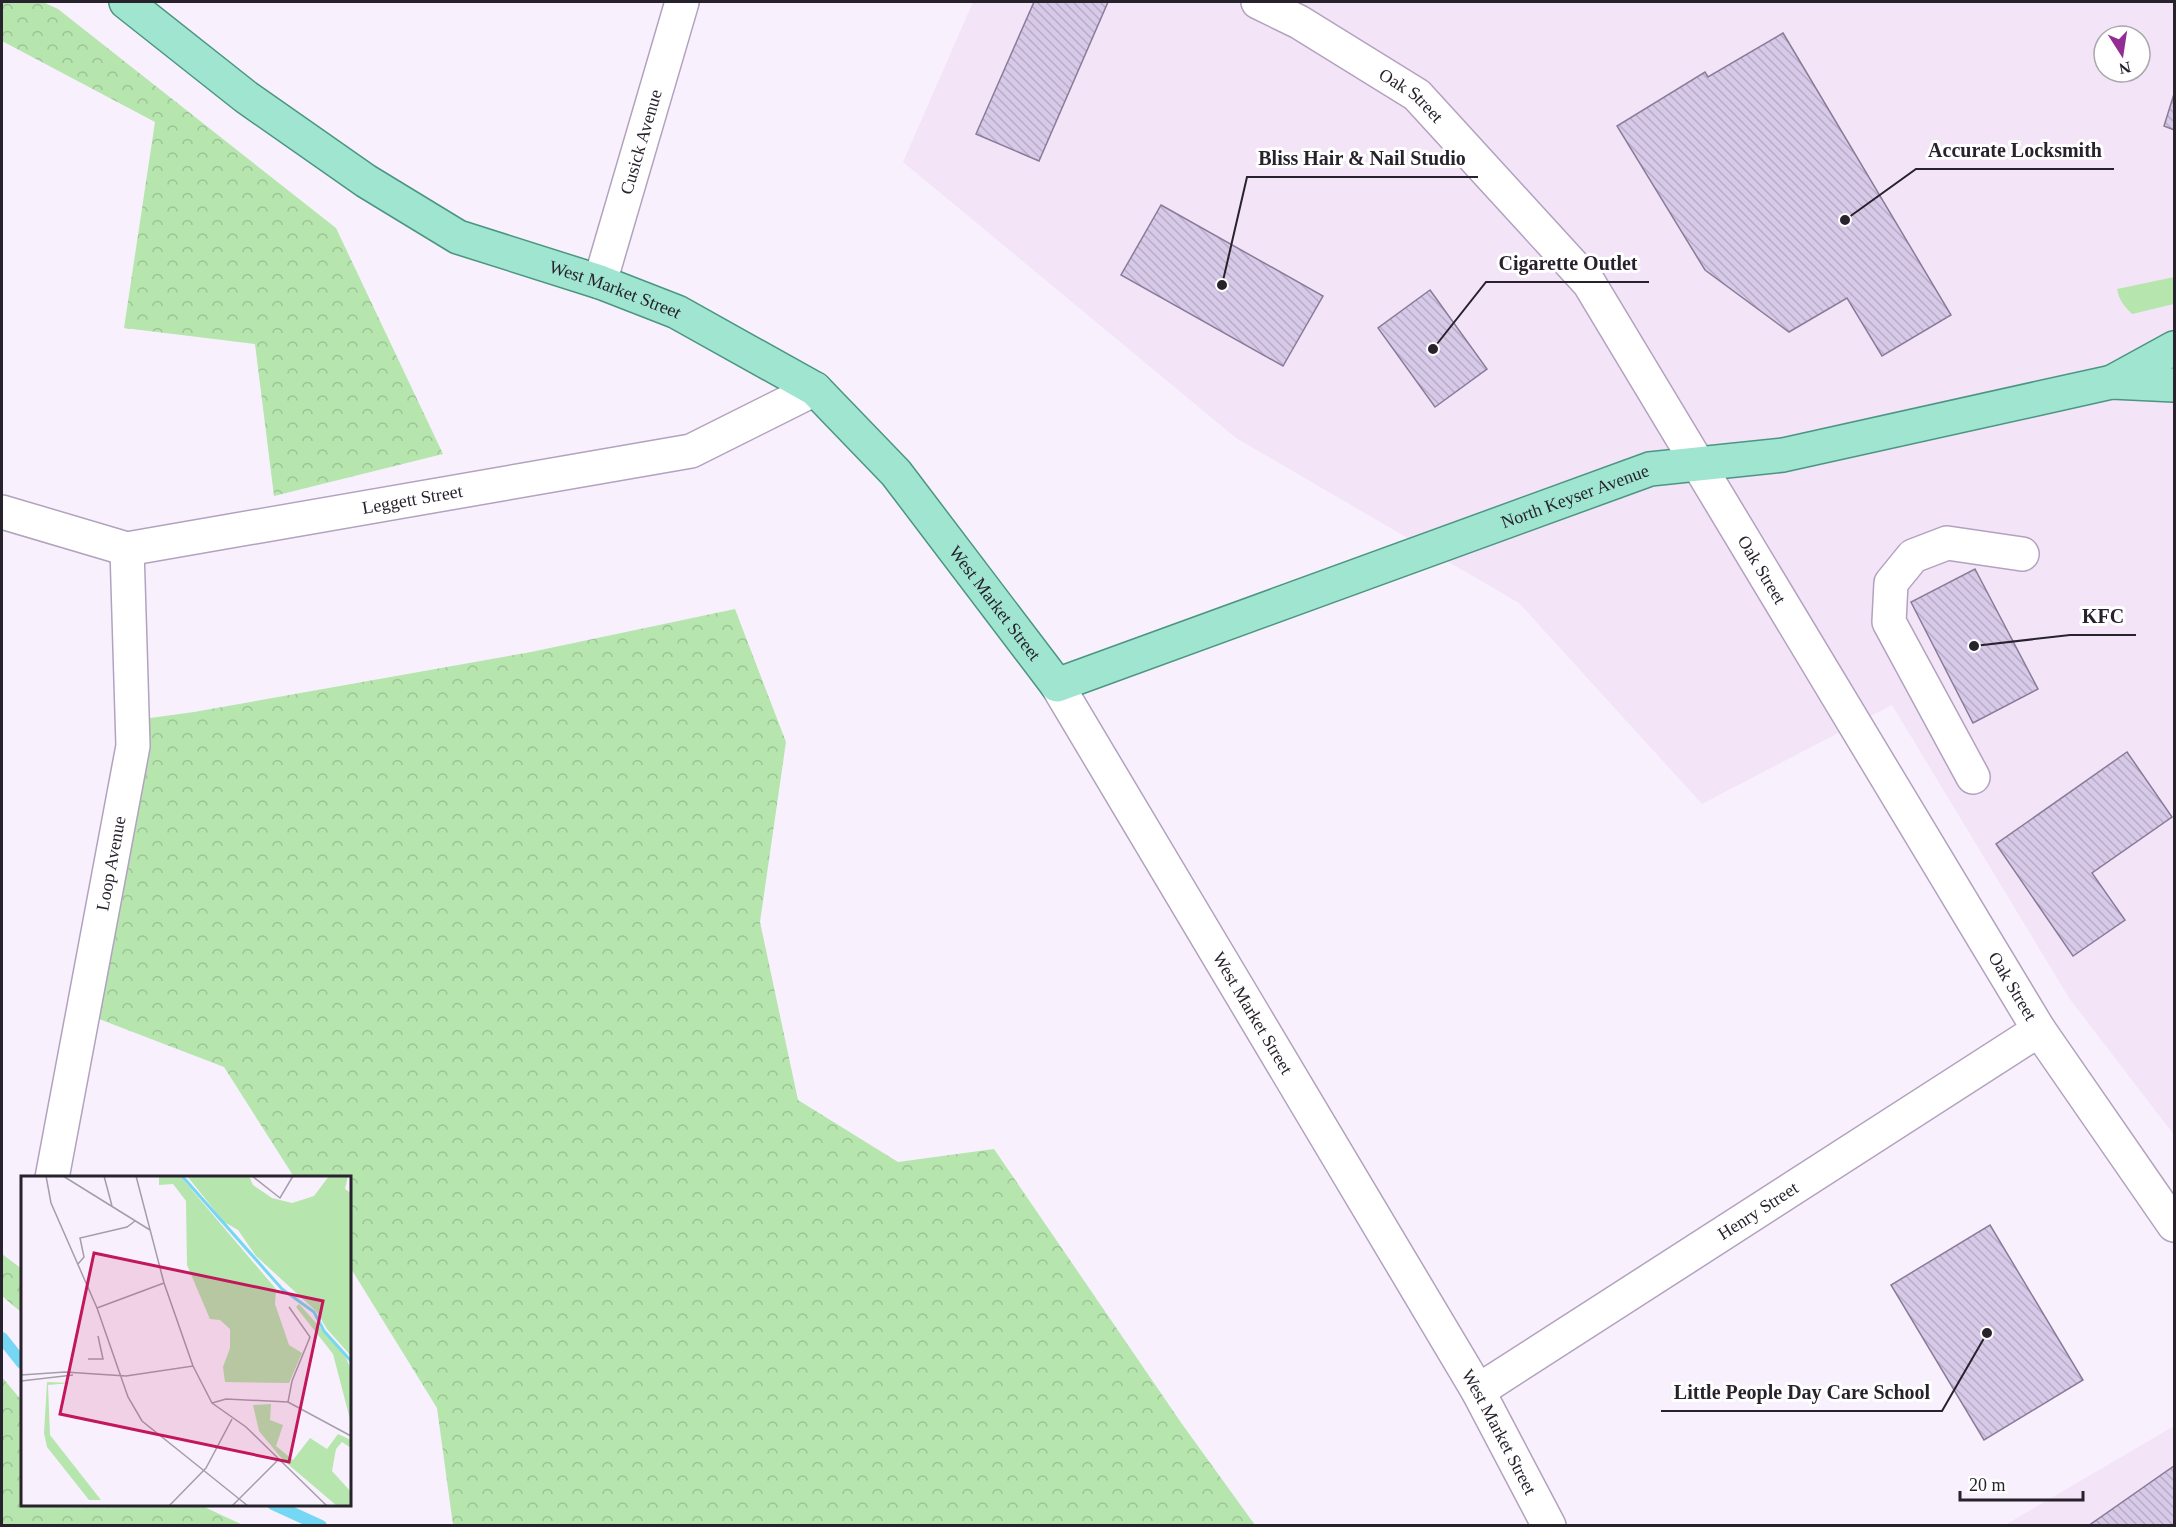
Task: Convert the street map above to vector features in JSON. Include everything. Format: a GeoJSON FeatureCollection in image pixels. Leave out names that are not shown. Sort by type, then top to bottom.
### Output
{"type":"FeatureCollection","features":[{"type":"Feature","properties":{"kind":"main road","name":"West Market Street"},"geometry":{"type":"LineString","coordinates":[[126,2],[246,97],[366,181],[458,237],[600,282],[677,312],[814,389],[896,473],[1057,685]]}},
{"type":"Feature","properties":{"kind":"main road","name":"North Keyser Avenue"},"geometry":{"type":"LineString","coordinates":[[2112,382],[2175,348]]}},
{"type":"Feature","properties":{"kind":"main road","name":"North Keyser Avenue"},"geometry":{"type":"LineString","coordinates":[[1057,685],[1650,469],[1783,455],[2112,382],[2175,385]]}},
{"type":"Feature","properties":{"kind":"street","name":"Cusick Avenue"},"geometry":{"type":"LineString","coordinates":[[600,282],[682,2]]}},
{"type":"Feature","properties":{"kind":"street","name":"Oak Street"},"geometry":{"type":"LineString","coordinates":[[1258,2],[1299,22],[1417,95],[1589,283],[2039,1030],[2175,1225]]}},
{"type":"Feature","properties":{"kind":"street","name":"Leggett Street"},"geometry":{"type":"LineString","coordinates":[[2,512],[127,549],[691,451],[814,389]]}},
{"type":"Feature","properties":{"kind":"street"},"geometry":{"type":"LineString","coordinates":[[1974,777],[1889,622],[1891,583],[1914,556],[1947,543],[2022,554]]}},
{"type":"Feature","properties":{"kind":"street","name":"Loop Avenue"},"geometry":{"type":"LineString","coordinates":[[52,1176],[133,746],[127,549]]}},
{"type":"Feature","properties":{"kind":"street","name":"West Market Street"},"geometry":{"type":"LineString","coordinates":[[1057,685],[1478,1391],[1549,1526]]}},
{"type":"Feature","properties":{"kind":"street","name":"Henry Street"},"geometry":{"type":"LineString","coordinates":[[1478,1391],[2039,1030]]}},
{"type":"Feature","properties":{"kind":"shaded area"},"geometry":{"type":"Polygon","coordinates":[[[973,2],[2174,2],[2174,277],[2117,289],[2132,313],[2174,304],[2174,1135],[2069,998],[1892,705],[1702,804],[1519,603],[1236,438],[903,162],[973,2]]]}},
{"type":"Feature","properties":{"kind":"shaded area"},"geometry":{"type":"Polygon","coordinates":[[[2174,1426],[2174,1525],[2005,1525],[2174,1426]]]}},
{"type":"Feature","properties":{"kind":"green space"},"geometry":{"type":"Polygon","coordinates":[[[2,2],[43,2],[58,9],[336,228],[443,454],[274,496],[255,344],[124,328],[155,122],[2,41],[2,2]]]}},
{"type":"Feature","properties":{"kind":"green space"},"geometry":{"type":"Polygon","coordinates":[[[2174,277],[2174,304],[2132,314],[2122,303],[2117,289],[2174,277]]]}},
{"type":"Feature","properties":{"kind":"green space"},"geometry":{"type":"Polygon","coordinates":[[[735,609],[786,742],[760,922],[798,1100],[898,1162],[994,1149],[1182,1424],[1255,1525],[453,1525],[437,1408],[351,1269],[351,1176],[293,1176],[224,1067],[99,1019],[150,718],[531,652],[735,609]]]}},
{"type":"Feature","properties":{"kind":"green space"},"geometry":{"type":"Polygon","coordinates":[[[2,1254],[21,1268],[21,1312],[2,1296],[2,1254]]]}},
{"type":"Feature","properties":{"kind":"green space"},"geometry":{"type":"Polygon","coordinates":[[[2,1377],[21,1400],[21,1506],[202,1506],[243,1525],[2,1525],[2,1377]]]}},
{"type":"Feature","properties":{"kind":"building"},"geometry":{"type":"Polygon","coordinates":[[[1034,2],[1108,2],[1039,161],[976,134],[1034,2]]]}},
{"type":"Feature","properties":{"kind":"building"},"geometry":{"type":"Polygon","coordinates":[[[1783,33],[1951,315],[1882,356],[1847,298],[1789,332],[1705,270],[1617,126],[1705,72],[1708,77],[1783,33]]]}},
{"type":"Feature","properties":{"kind":"building"},"geometry":{"type":"Polygon","coordinates":[[[2174,94],[2174,130],[2164,126],[2174,94]]]}},
{"type":"Feature","properties":{"kind":"building"},"geometry":{"type":"Polygon","coordinates":[[[1161,205],[1323,296],[1283,366],[1121,275],[1161,205]]]}},
{"type":"Feature","properties":{"kind":"building"},"geometry":{"type":"Polygon","coordinates":[[[1430,290],[1487,369],[1435,407],[1378,328],[1430,290]]]}},
{"type":"Feature","properties":{"kind":"building"},"geometry":{"type":"Polygon","coordinates":[[[1975,569],[2038,689],[1973,723],[1911,602],[1975,569]]]}},
{"type":"Feature","properties":{"kind":"building"},"geometry":{"type":"Polygon","coordinates":[[[2127,752],[2172,817],[2092,873],[2125,920],[2073,956],[1996,844],[2127,752]]]}},
{"type":"Feature","properties":{"kind":"building"},"geometry":{"type":"Polygon","coordinates":[[[1990,1225],[2083,1380],[1984,1440],[1891,1285],[1990,1225]]]}},
{"type":"Feature","properties":{"kind":"building"},"geometry":{"type":"Polygon","coordinates":[[[2174,1466],[2174,1526],[2088,1526],[2174,1466]]]}},
{"type":"Feature","properties":{"kind":"waterway"},"geometry":{"type":"LineString","coordinates":[[2,1338],[21,1362]]}},
{"type":"Feature","properties":{"kind":"waterway"},"geometry":{"type":"LineString","coordinates":[[277,1506],[321,1526]]}},
{"type":"Feature","properties":{"kind":"place","name":"Accurate Locksmith"},"geometry":{"type":"Point","coordinates":[1845,220]}},
{"type":"Feature","properties":{"kind":"place","name":"Bliss Hair & Nail Studio"},"geometry":{"type":"Point","coordinates":[1222,285]}},
{"type":"Feature","properties":{"kind":"place","name":"Cigarette Outlet"},"geometry":{"type":"Point","coordinates":[1433,349]}},
{"type":"Feature","properties":{"kind":"place","name":"KFC"},"geometry":{"type":"Point","coordinates":[1974,646]}},
{"type":"Feature","properties":{"kind":"place","name":"Little People Day Care School"},"geometry":{"type":"Point","coordinates":[1987,1333]}}]}
